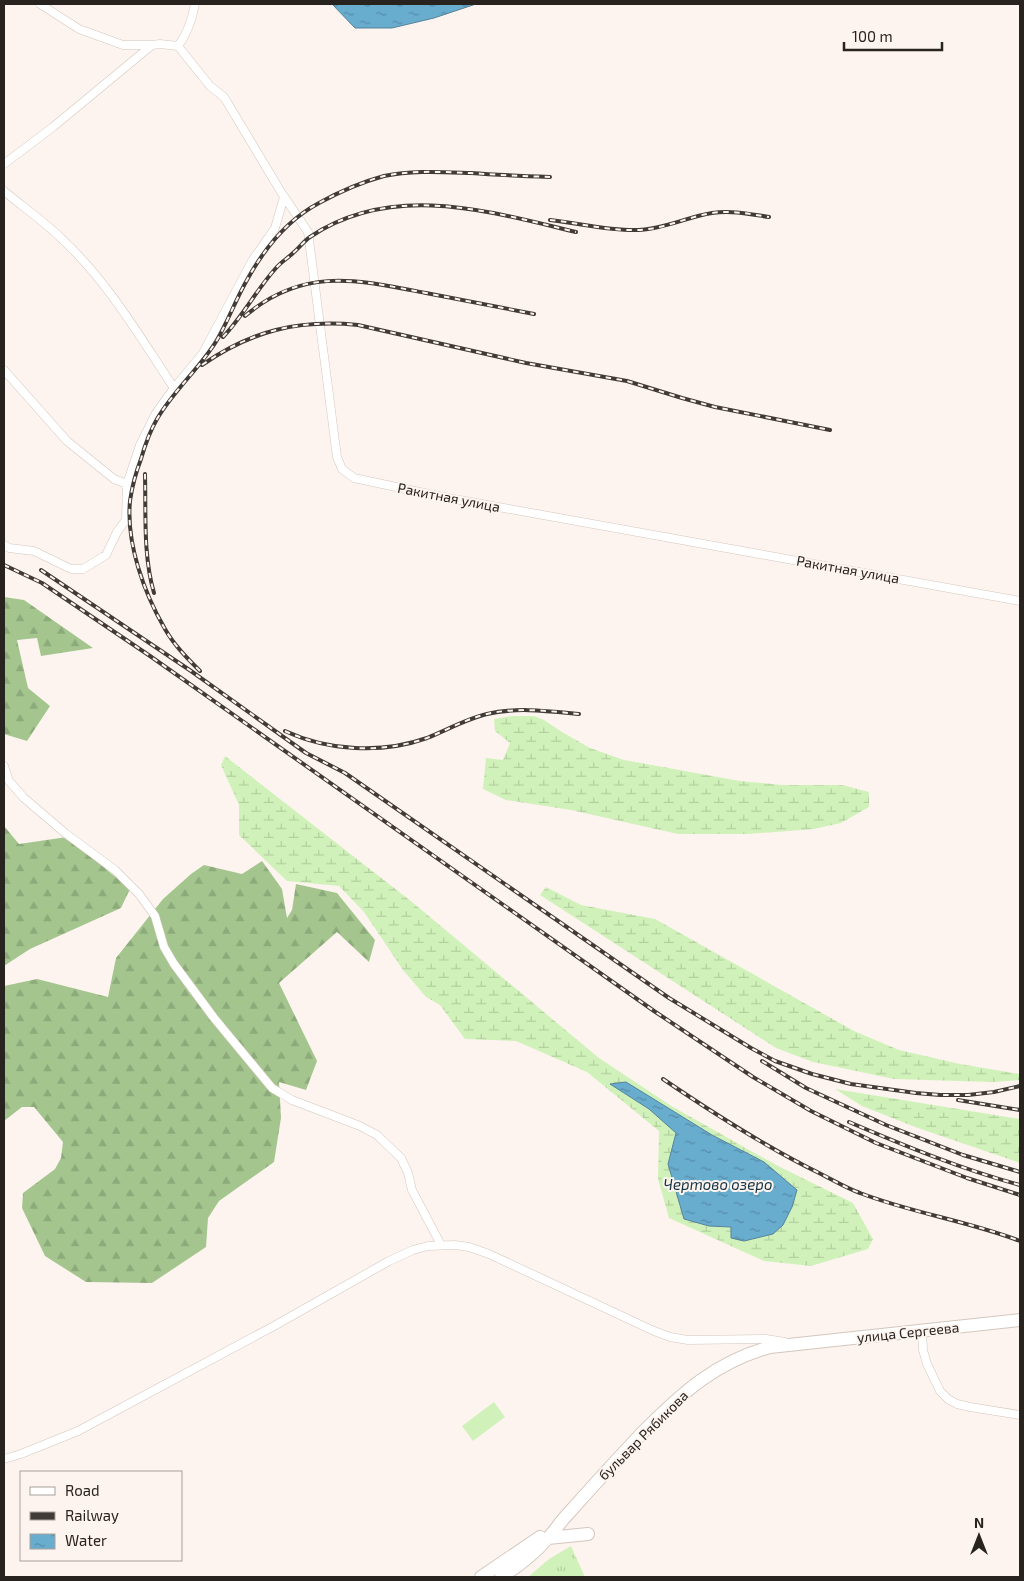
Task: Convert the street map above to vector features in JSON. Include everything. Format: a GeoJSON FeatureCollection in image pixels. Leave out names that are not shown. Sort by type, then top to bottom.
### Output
{"type":"FeatureCollection","features":[{"type":"Feature","properties":{"kind":"main road","name":"улица Сергеева"},"geometry":{"type":"LineString","coordinates":[[796,1343],[1020,1320]]}},
{"type":"Feature","properties":{"kind":"main road","name":"бульвар Рябикова"},"geometry":{"type":"LineString","coordinates":[[501,1577],[519,1566],[548,1538],[558,1524],[624,1451],[674,1400],[696,1382],[724,1365],[753,1352],[796,1343]]}},
{"type":"Feature","properties":{"kind":"main road","name":"бульвар Рябикова"},"geometry":{"type":"LineString","coordinates":[[481,1577],[558,1524]]}},
{"type":"Feature","properties":{"kind":"main road"},"geometry":{"type":"LineString","coordinates":[[548,1538],[588,1534]]}},
{"type":"Feature","properties":{"kind":"street"},"geometry":{"type":"LineString","coordinates":[[40,4],[80,29],[124,45],[160,44],[178,46],[192,20],[195,4]]}},
{"type":"Feature","properties":{"kind":"street"},"geometry":{"type":"LineString","coordinates":[[4,164],[53,127],[152,45]]}},
{"type":"Feature","properties":{"kind":"street","name":"Ракитная улица"},"geometry":{"type":"LineString","coordinates":[[178,46],[210,86],[224,97],[284,197],[308,232],[337,457],[342,469],[354,478],[443,497],[1020,601]]}},
{"type":"Feature","properties":{"kind":"street"},"geometry":{"type":"LineString","coordinates":[[4,191],[63,240],[92,270],[116,301],[174,388]]}},
{"type":"Feature","properties":{"kind":"street"},"geometry":{"type":"LineString","coordinates":[[4,545],[9,548],[34,551],[71,569],[83,569],[106,555],[117,532],[126,520],[127,484],[140,445],[156,413],[203,353],[252,261],[275,228],[284,197]]}},
{"type":"Feature","properties":{"kind":"street"},"geometry":{"type":"LineString","coordinates":[[4,370],[66,441],[114,479],[127,484]]}},
{"type":"Feature","properties":{"kind":"street"},"geometry":{"type":"LineString","coordinates":[[4,766],[9,781],[24,798],[115,870],[139,894],[155,916],[164,948],[174,964],[214,1018],[272,1088],[292,1100],[360,1126],[377,1135],[401,1158],[412,1190],[441,1245]]}},
{"type":"Feature","properties":{"kind":"street"},"geometry":{"type":"LineString","coordinates":[[4,1459],[78,1432],[274,1326],[389,1261],[413,1250],[428,1246],[469,1247],[489,1254],[670,1337],[688,1340],[766,1339],[796,1343]]}},
{"type":"Feature","properties":{"kind":"street"},"geometry":{"type":"LineString","coordinates":[[922,1331],[923,1350],[927,1364],[940,1391],[948,1399],[957,1404],[970,1407],[1020,1415]]}},
{"type":"Feature","properties":{"kind":"green space"},"geometry":{"type":"Polygon","coordinates":[[[4,597],[24,600],[93,648],[41,656],[37,638],[17,640],[28,688],[50,706],[27,741],[4,734],[4,597]]]}},
{"type":"Feature","properties":{"kind":"green space"},"geometry":{"type":"Polygon","coordinates":[[[512,716],[534,716],[590,748],[624,760],[740,781],[782,785],[842,785],[869,792],[869,807],[841,823],[814,829],[747,834],[678,834],[571,810],[506,800],[483,789],[486,758],[503,760],[510,743],[495,731],[494,719],[512,716]]]}},
{"type":"Feature","properties":{"kind":"green space"},"geometry":{"type":"Polygon","coordinates":[[[225,756],[412,902],[599,1058],[673,1107],[778,1166],[853,1203],[873,1239],[868,1249],[811,1266],[764,1261],[669,1218],[658,1179],[659,1131],[587,1072],[516,1041],[465,1039],[440,1005],[426,997],[403,970],[364,912],[339,886],[287,881],[239,835],[239,805],[221,765],[225,756]],[[611,1084],[649,1109],[677,1133],[668,1164],[684,1219],[709,1226],[731,1227],[797,1190],[764,1162],[611,1084]]]}},
{"type":"Feature","properties":{"kind":"green space"},"geometry":{"type":"Polygon","coordinates":[[[4,826],[19,844],[67,837],[130,889],[121,908],[30,949],[4,966],[4,826]]]}},
{"type":"Feature","properties":{"kind":"green space"},"geometry":{"type":"Polygon","coordinates":[[[262,861],[282,889],[287,918],[292,910],[296,884],[337,893],[375,940],[369,962],[337,932],[279,983],[317,1061],[306,1090],[279,1082],[281,1118],[274,1162],[219,1201],[208,1218],[206,1247],[152,1283],[86,1282],[45,1256],[22,1208],[23,1193],[55,1169],[61,1158],[63,1142],[34,1107],[22,1107],[4,1121],[4,986],[37,979],[108,997],[116,958],[163,899],[191,874],[204,865],[242,874],[262,861]]]}},
{"type":"Feature","properties":{"kind":"green space"},"geometry":{"type":"Polygon","coordinates":[[[546,887],[581,905],[655,919],[854,1031],[899,1050],[960,1064],[1020,1074],[1020,1080],[992,1082],[894,1079],[813,1062],[776,1048],[540,895],[546,887]]]}},
{"type":"Feature","properties":{"kind":"green space"},"geometry":{"type":"Polygon","coordinates":[[[835,1089],[1020,1119],[1020,1163],[915,1127],[862,1106],[835,1089]]]}},
{"type":"Feature","properties":{"kind":"green space"},"geometry":{"type":"Polygon","coordinates":[[[494,1402],[505,1417],[473,1441],[462,1426],[494,1402]]]}},
{"type":"Feature","properties":{"kind":"green space"},"geometry":{"type":"Polygon","coordinates":[[[571,1546],[585,1577],[528,1577],[549,1559],[571,1546]]]}},
{"type":"Feature","properties":{"kind":"water"},"geometry":{"type":"Polygon","coordinates":[[[332,4],[476,4],[434,18],[392,28],[355,28],[332,4]]]}},
{"type":"Feature","properties":{"kind":"water","name":"Чертово озеро"},"geometry":{"type":"Polygon","coordinates":[[[626,1082],[712,1135],[764,1162],[797,1190],[792,1207],[783,1225],[773,1234],[744,1241],[731,1238],[731,1227],[709,1226],[684,1219],[668,1164],[676,1133],[649,1109],[610,1084],[626,1082]]]}},
{"type":"Feature","properties":{"kind":"railway"},"geometry":{"type":"LineString","coordinates":[[200,671],[172,640],[150,600],[134,550],[129,517],[130,501],[137,469],[154,424],[171,398],[217,340],[243,287],[261,257],[277,236],[307,210],[343,191],[384,176],[416,172],[438,172],[550,177]]}},
{"type":"Feature","properties":{"kind":"railway"},"geometry":{"type":"LineString","coordinates":[[223,337],[276,268],[308,239],[341,220],[374,210],[407,206],[441,206],[509,216],[576,232]]}},
{"type":"Feature","properties":{"kind":"railway"},"geometry":{"type":"LineString","coordinates":[[550,220],[605,228],[638,230],[719,212],[769,217]]}},
{"type":"Feature","properties":{"kind":"railway"},"geometry":{"type":"LineString","coordinates":[[245,316],[267,300],[289,289],[310,283],[332,281],[377,284],[534,314]]}},
{"type":"Feature","properties":{"kind":"railway"},"geometry":{"type":"LineString","coordinates":[[202,365],[220,353],[239,344],[276,330],[315,324],[358,325],[526,363],[627,381],[715,407],[830,430]]}},
{"type":"Feature","properties":{"kind":"railway"},"geometry":{"type":"LineString","coordinates":[[145,474],[148,564],[154,593]]}},
{"type":"Feature","properties":{"kind":"railway"},"geometry":{"type":"LineString","coordinates":[[4,565],[42,583],[150,656],[654,1011],[753,1077],[811,1111],[876,1143],[967,1178],[1020,1195]]}},
{"type":"Feature","properties":{"kind":"railway"},"geometry":{"type":"LineString","coordinates":[[41,570],[191,671],[306,753],[345,773],[669,998],[775,1061],[812,1074],[851,1084],[916,1093],[968,1095],[1020,1086]]}},
{"type":"Feature","properties":{"kind":"railway"},"geometry":{"type":"LineString","coordinates":[[285,731],[319,743],[355,748],[374,748],[410,743],[472,719],[498,712],[533,710],[579,714]]}},
{"type":"Feature","properties":{"kind":"railway"},"geometry":{"type":"LineString","coordinates":[[762,1061],[806,1088],[886,1125],[963,1155],[1020,1172]]}},
{"type":"Feature","properties":{"kind":"railway"},"geometry":{"type":"LineString","coordinates":[[663,1079],[720,1117],[759,1140],[850,1189],[880,1200],[1020,1241]]}},
{"type":"Feature","properties":{"kind":"railway"},"geometry":{"type":"LineString","coordinates":[[958,1100],[1020,1110]]}},
{"type":"Feature","properties":{"kind":"railway"},"geometry":{"type":"LineString","coordinates":[[849,1122],[976,1172],[1020,1185]]}}]}
